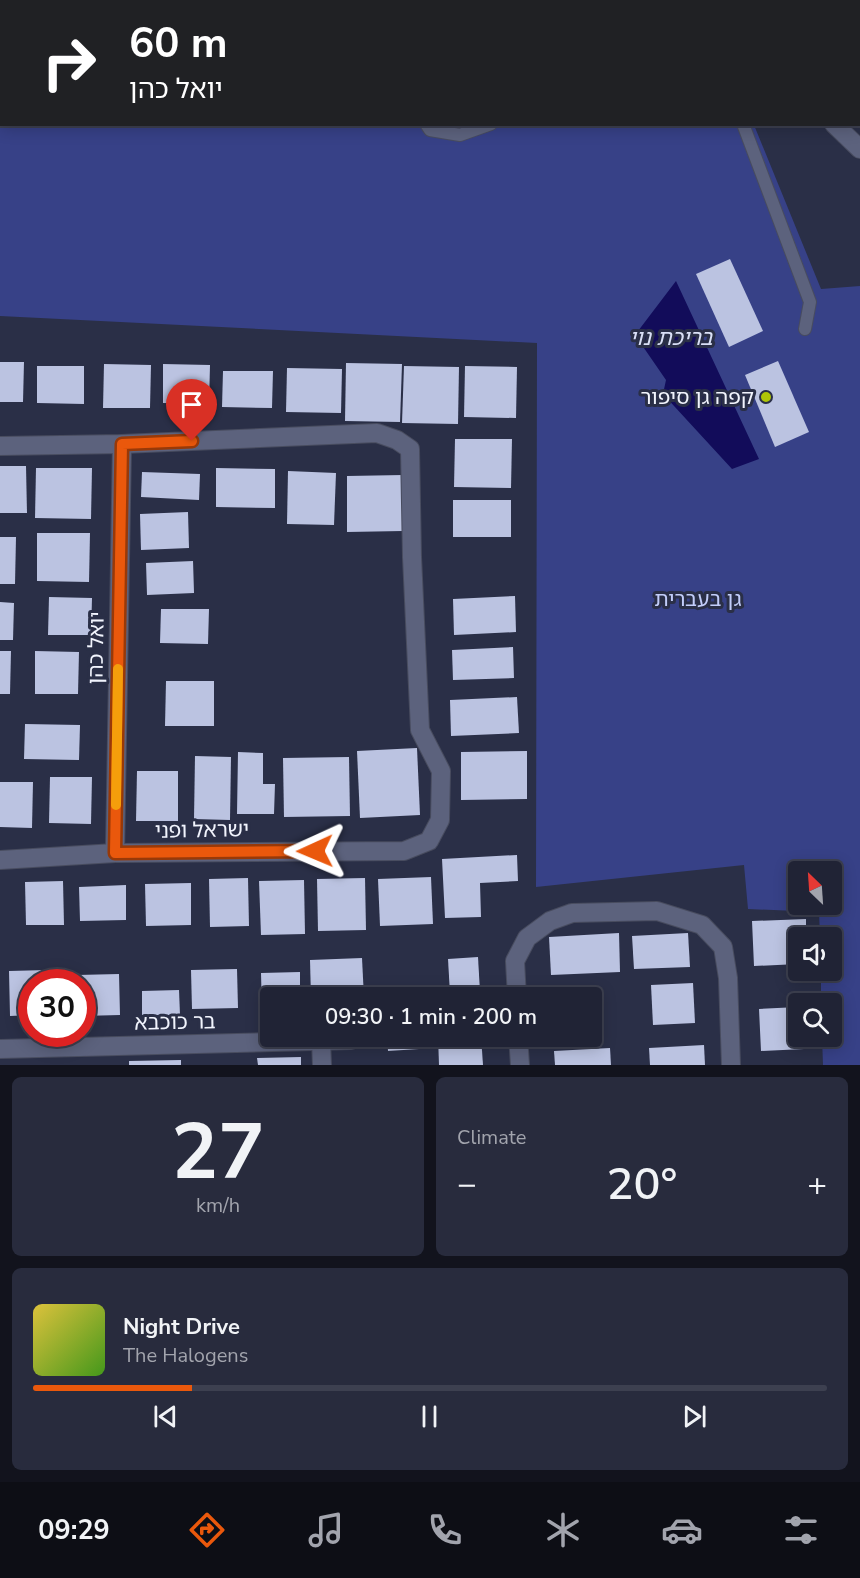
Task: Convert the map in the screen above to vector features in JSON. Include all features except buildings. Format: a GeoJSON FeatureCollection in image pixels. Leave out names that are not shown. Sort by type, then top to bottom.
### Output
{"type":"FeatureCollection","features":[{"type":"Feature","properties":{"kind":"street"},"geometry":{"type":"LineString","coordinates":[[836,126],[860,149]]}},
{"type":"Feature","properties":{"kind":"street","name":"ישראל ופני"},"geometry":{"type":"LineString","coordinates":[[0,860],[115,853],[404,851],[429,841],[440,820],[441,771],[420,730],[412,557],[411,449],[397,440],[377,433],[122,444]]}},
{"type":"Feature","properties":{"kind":"street"},"geometry":{"type":"LineString","coordinates":[[0,446],[122,444]]}},
{"type":"Feature","properties":{"kind":"street","name":"יואל כהן"},"geometry":{"type":"LineString","coordinates":[[115,853],[122,444]]}},
{"type":"Feature","properties":{"kind":"street"},"geometry":{"type":"LineString","coordinates":[[516,987],[515,961],[527,938],[550,921],[572,913],[657,911],[702,925],[723,947],[728,978],[731,1065]]}},
{"type":"Feature","properties":{"kind":"street","name":"בר כוכבא"},"geometry":{"type":"LineString","coordinates":[[0,1049],[260,1043]]}},
{"type":"Feature","properties":{"kind":"street"},"geometry":{"type":"LineString","coordinates":[[321,1047],[322,1065]]}},
{"type":"Feature","properties":{"kind":"street"},"geometry":{"type":"LineString","coordinates":[[519,1047],[520,1065]]}},
{"type":"Feature","properties":{"kind":"lane"},"geometry":{"type":"LineString","coordinates":[[427,126],[430,130],[460,135],[485,126]]}},
{"type":"Feature","properties":{"kind":"lane"},"geometry":{"type":"LineString","coordinates":[[744,126],[810,302],[805,328]]}},
{"type":"Feature","properties":{"kind":"green space","name":"גן בעברית"},"geometry":{"type":"Polygon","coordinates":[[[0,126],[754,126],[821,289],[860,286],[860,1065],[823,1065],[822,1047],[842,1047],[842,993],[821,993],[821,981],[842,981],[842,927],[820,927],[819,915],[842,915],[842,861],[788,861],[788,911],[748,909],[744,865],[536,887],[537,343],[0,316],[0,126]]]}},
{"type":"Feature","properties":{"kind":"water","name":"בריכת נוי"},"geometry":{"type":"Polygon","coordinates":[[[676,281],[759,459],[732,469],[663,394],[666,380],[635,335],[676,281]]]}},
{"type":"Feature","properties":{"kind":"slow traffic"},"geometry":{"type":"LineString","coordinates":[[116,805],[118,669]]}},
{"type":"Feature","properties":{"kind":"place","name":"קפה גן סיפור"},"geometry":{"type":"Point","coordinates":[766,397]}},
{"type":"Feature","properties":{"kind":"route"},"geometry":{"type":"LineString","coordinates":[[192,441],[122,444],[115,853],[315,851]]}}]}
